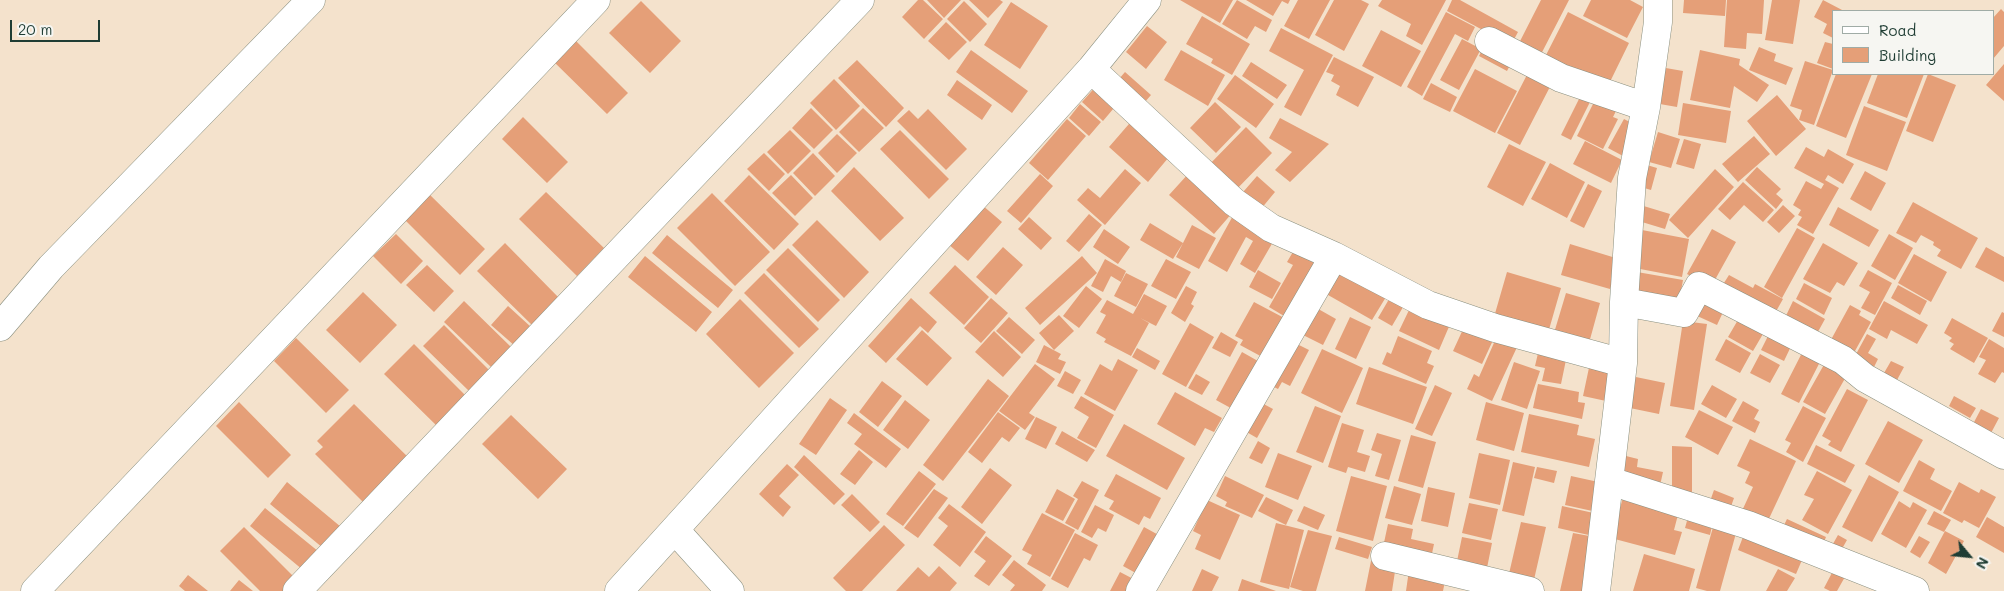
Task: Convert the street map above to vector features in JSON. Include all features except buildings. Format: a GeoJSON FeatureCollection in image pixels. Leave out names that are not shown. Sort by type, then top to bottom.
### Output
{"type":"FeatureCollection","features":[{"type":"Feature","properties":{"kind":"street"},"geometry":{"type":"LineString","coordinates":[[0,327],[51,267],[311,0]]}},
{"type":"Feature","properties":{"kind":"street"},"geometry":{"type":"LineString","coordinates":[[35,591],[596,0]]}},
{"type":"Feature","properties":{"kind":"street"},"geometry":{"type":"LineString","coordinates":[[297,591],[860,0]]}},
{"type":"Feature","properties":{"kind":"street"},"geometry":{"type":"LineString","coordinates":[[618,591],[1091,69],[1146,0]]}},
{"type":"Feature","properties":{"kind":"street"},"geometry":{"type":"LineString","coordinates":[[1596,591],[1623,362],[1624,302],[1632,178],[1646,107],[1658,22],[1658,0]]}},
{"type":"Feature","properties":{"kind":"street"},"geometry":{"type":"LineString","coordinates":[[1489,41],[1562,78],[1646,107]]}},
{"type":"Feature","properties":{"kind":"street"},"geometry":{"type":"LineString","coordinates":[[1091,69],[1234,202],[1271,228],[1334,256],[1428,305],[1495,328],[1623,362]]}},
{"type":"Feature","properties":{"kind":"street"},"geometry":{"type":"LineString","coordinates":[[1140,591],[1334,256]]}},
{"type":"Feature","properties":{"kind":"street"},"geometry":{"type":"LineString","coordinates":[[1624,302],[1684,313],[1699,286],[1843,360],[1866,378],[2004,455]]}},
{"type":"Feature","properties":{"kind":"street"},"geometry":{"type":"LineString","coordinates":[[1610,481],[1748,525],[1915,591]]}},
{"type":"Feature","properties":{"kind":"street"},"geometry":{"type":"LineString","coordinates":[[675,530],[730,591]]}},
{"type":"Feature","properties":{"kind":"street"},"geometry":{"type":"LineString","coordinates":[[1385,556],[1530,591]]}}]}
